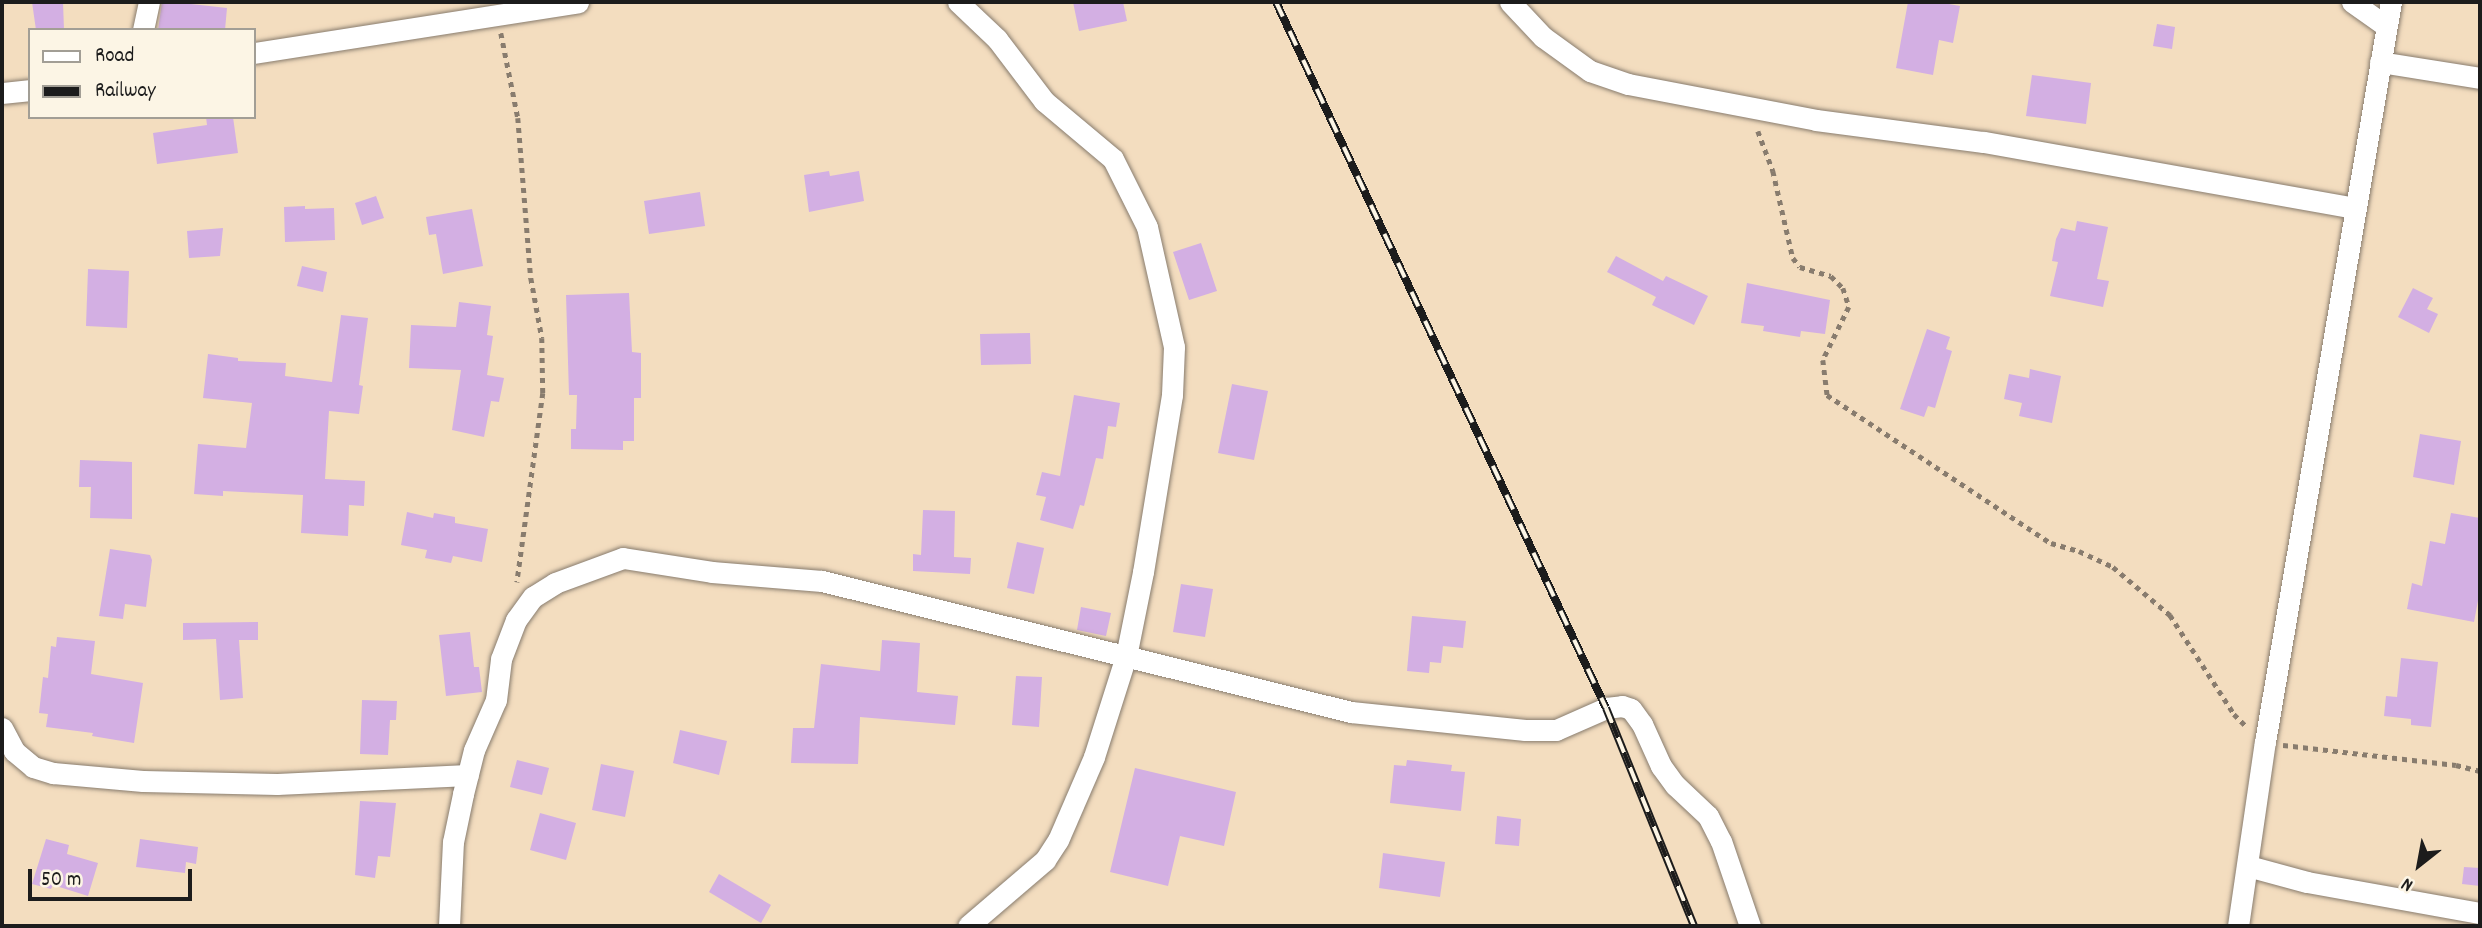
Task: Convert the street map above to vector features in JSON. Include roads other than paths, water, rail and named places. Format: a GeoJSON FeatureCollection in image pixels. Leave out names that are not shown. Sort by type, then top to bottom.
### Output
{"type":"FeatureCollection","features":[{"type":"Feature","properties":{"kind":"street"},"geometry":{"type":"LineString","coordinates":[[143,28],[149,2]]}},
{"type":"Feature","properties":{"kind":"street"},"geometry":{"type":"LineString","coordinates":[[256,53],[499,8],[578,2]]}},
{"type":"Feature","properties":{"kind":"street"},"geometry":{"type":"LineString","coordinates":[[958,2],[997,39],[1044,101],[1113,159],[1147,228],[1174,346],[1172,395],[1126,656],[1094,757],[1058,840],[1045,860],[968,926]]}},
{"type":"Feature","properties":{"kind":"street"},"geometry":{"type":"LineString","coordinates":[[1510,2],[1544,37],[1590,71],[1628,83],[1816,120],[1984,142],[2355,208]]}},
{"type":"Feature","properties":{"kind":"street"},"geometry":{"type":"LineString","coordinates":[[2352,2],[2386,26]]}},
{"type":"Feature","properties":{"kind":"street"},"geometry":{"type":"LineString","coordinates":[[2238,926],[2264,742],[2390,2]]}},
{"type":"Feature","properties":{"kind":"street"},"geometry":{"type":"LineString","coordinates":[[2380,62],[2480,78]]}},
{"type":"Feature","properties":{"kind":"street"},"geometry":{"type":"LineString","coordinates":[[2,93],[28,90]]}},
{"type":"Feature","properties":{"kind":"street"},"geometry":{"type":"LineString","coordinates":[[449,926],[453,842],[474,750],[496,700],[502,659],[516,620],[533,597],[555,583],[623,558],[712,572],[822,581],[1351,712],[1525,730],[1556,730],[1616,705],[1631,709],[1642,724],[1668,775],[1707,816],[1721,841],[1750,926]]}},
{"type":"Feature","properties":{"kind":"street"},"geometry":{"type":"LineString","coordinates":[[2,728],[14,751],[33,766],[53,773],[143,781],[277,784],[468,775]]}},
{"type":"Feature","properties":{"kind":"street"},"geometry":{"type":"LineString","coordinates":[[2248,866],[2307,881],[2480,912]]}},
{"type":"Feature","properties":{"kind":"railway"},"geometry":{"type":"LineString","coordinates":[[1276,2],[1606,708],[1694,926]]}}]}
